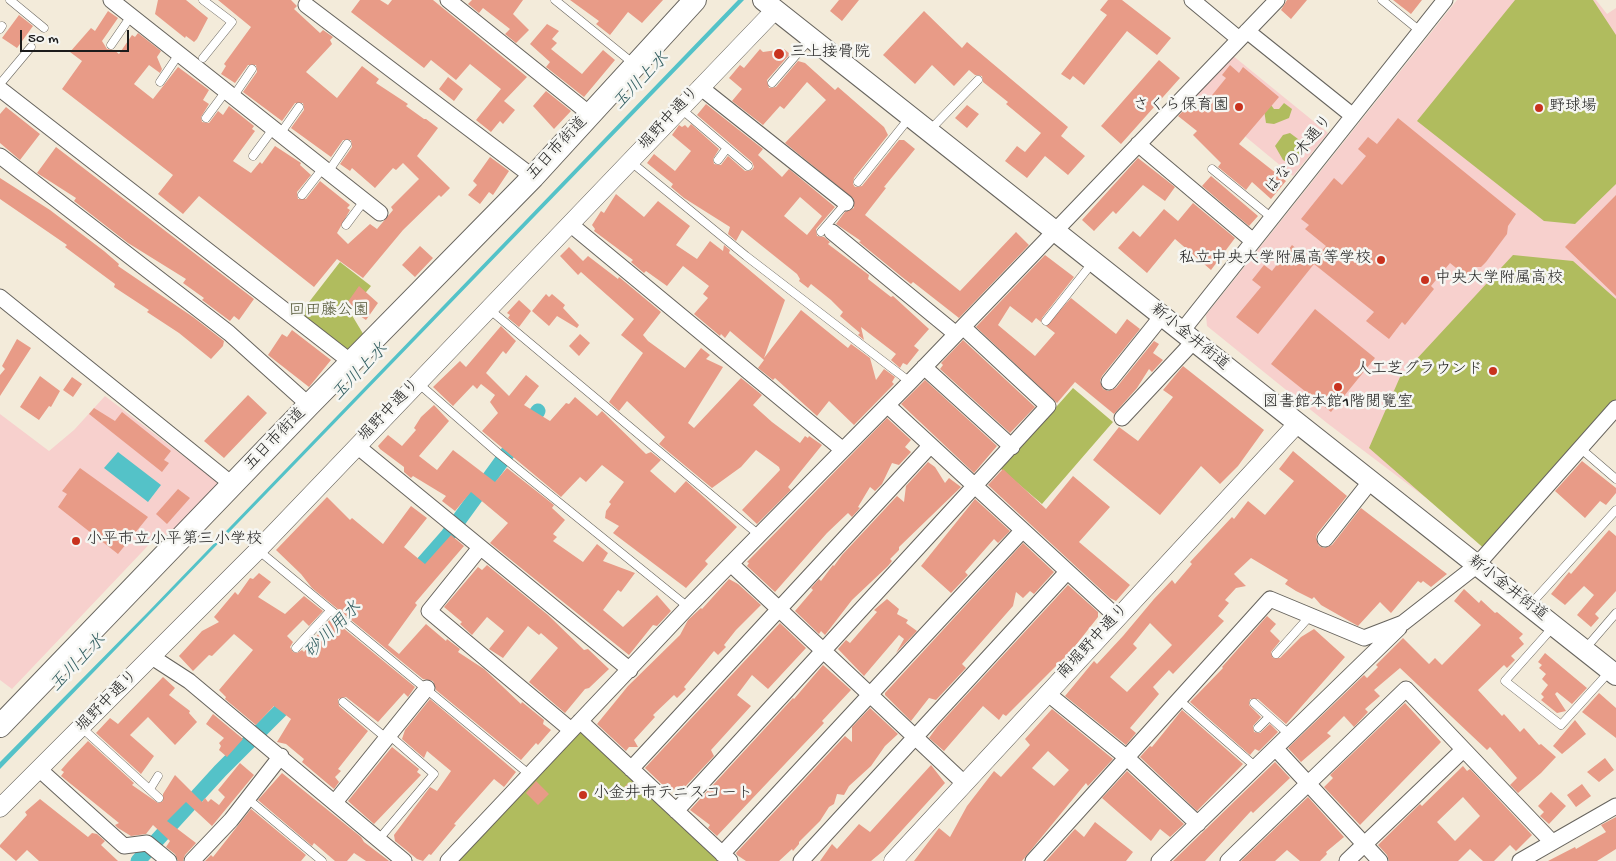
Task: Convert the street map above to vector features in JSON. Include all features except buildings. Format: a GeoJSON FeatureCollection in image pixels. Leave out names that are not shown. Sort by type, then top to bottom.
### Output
{"type":"FeatureCollection","features":[{"type":"Feature","properties":{"kind":"main road","name":"五日市街道"},"geometry":{"type":"LineString","coordinates":[[0,726],[309,405],[533,177],[695,0]]}},
{"type":"Feature","properties":{"kind":"main road","name":"新小金井街道"},"geometry":{"type":"LineString","coordinates":[[775,3],[812,37],[910,117],[1613,673]]}},
{"type":"Feature","properties":{"kind":"street"},"geometry":{"type":"LineString","coordinates":[[111,0],[380,213]]}},
{"type":"Feature","properties":{"kind":"street"},"geometry":{"type":"LineString","coordinates":[[1192,0],[1353,116]]}},
{"type":"Feature","properties":{"kind":"street"},"geometry":{"type":"LineString","coordinates":[[448,861],[688,607],[887,406],[1277,0]]}},
{"type":"Feature","properties":{"kind":"street","name":"はなの木通り"},"geometry":{"type":"LineString","coordinates":[[1122,418],[1188,336],[1253,242],[1445,0]]}},
{"type":"Feature","properties":{"kind":"street"},"geometry":{"type":"LineString","coordinates":[[455,2],[591,115]]}},
{"type":"Feature","properties":{"kind":"street","name":"堀野中通り"},"geometry":{"type":"LineString","coordinates":[[0,808],[258,550],[700,87],[775,3]]}},
{"type":"Feature","properties":{"kind":"street"},"geometry":{"type":"LineString","coordinates":[[306,5],[533,177]]}},
{"type":"Feature","properties":{"kind":"street"},"geometry":{"type":"LineString","coordinates":[[700,87],[846,203]]}},
{"type":"Feature","properties":{"kind":"street"},"geometry":{"type":"LineString","coordinates":[[0,89],[351,362]]}},
{"type":"Feature","properties":{"kind":"street"},"geometry":{"type":"LineString","coordinates":[[1138,144],[1253,242]]}},
{"type":"Feature","properties":{"kind":"street"},"geometry":{"type":"LineString","coordinates":[[0,156],[229,333],[309,405]]}},
{"type":"Feature","properties":{"kind":"street"},"geometry":{"type":"LineString","coordinates":[[570,224],[843,450]]}},
{"type":"Feature","properties":{"kind":"street"},"geometry":{"type":"LineString","coordinates":[[676,811],[976,488],[1048,406],[959,330],[827,232]]}},
{"type":"Feature","properties":{"kind":"street"},"geometry":{"type":"LineString","coordinates":[[0,297],[233,485]]}},
{"type":"Feature","properties":{"kind":"street"},"geometry":{"type":"LineString","coordinates":[[1109,382],[1162,316]]}},
{"type":"Feature","properties":{"kind":"street"},"geometry":{"type":"LineString","coordinates":[[924,367],[1012,447]]}},
{"type":"Feature","properties":{"kind":"street"},"geometry":{"type":"LineString","coordinates":[[887,406],[1117,617]]}},
{"type":"Feature","properties":{"kind":"street"},"geometry":{"type":"LineString","coordinates":[[1158,861],[1257,768],[1403,623],[1476,566],[1616,408]]}},
{"type":"Feature","properties":{"kind":"street","name":"南堀野中通り"},"geometry":{"type":"LineString","coordinates":[[893,861],[1297,424]]}},
{"type":"Feature","properties":{"kind":"street"},"geometry":{"type":"LineString","coordinates":[[356,446],[479,549],[630,670]]}},
{"type":"Feature","properties":{"kind":"street"},"geometry":{"type":"LineString","coordinates":[[631,769],[930,446]]}},
{"type":"Feature","properties":{"kind":"street"},"geometry":{"type":"LineString","coordinates":[[1324,539],[1370,482]]}},
{"type":"Feature","properties":{"kind":"street"},"geometry":{"type":"LineString","coordinates":[[479,549],[429,611],[631,769],[726,857],[870,695],[1022,531]]}},
{"type":"Feature","properties":{"kind":"street"},"geometry":{"type":"LineString","coordinates":[[731,564],[965,784]]}},
{"type":"Feature","properties":{"kind":"street"},"geometry":{"type":"LineString","coordinates":[[802,861],[1067,572]]}},
{"type":"Feature","properties":{"kind":"street"},"geometry":{"type":"LineString","coordinates":[[1033,861],[1270,599],[1309,617],[1364,638],[1403,623]]}},
{"type":"Feature","properties":{"kind":"street"},"geometry":{"type":"LineString","coordinates":[[152,657],[178,672],[259,737],[404,861]]}},
{"type":"Feature","properties":{"kind":"street"},"geometry":{"type":"LineString","coordinates":[[335,802],[426,688]]}},
{"type":"Feature","properties":{"kind":"street"},"geometry":{"type":"LineString","coordinates":[[1228,861],[1406,689],[1552,842]]}},
{"type":"Feature","properties":{"kind":"street"},"geometry":{"type":"LineString","coordinates":[[1047,694],[1126,757],[1198,824]]}},
{"type":"Feature","properties":{"kind":"street"},"geometry":{"type":"LineString","coordinates":[[1276,749],[1380,861]]}},
{"type":"Feature","properties":{"kind":"street"},"geometry":{"type":"LineString","coordinates":[[1347,861],[1463,750]]}},
{"type":"Feature","properties":{"kind":"street"},"geometry":{"type":"LineString","coordinates":[[192,861],[248,799],[281,756]]}},
{"type":"Feature","properties":{"kind":"street"},"geometry":{"type":"LineString","coordinates":[[40,770],[124,846],[152,847],[169,861]]}},
{"type":"Feature","properties":{"kind":"street"},"geometry":{"type":"LineString","coordinates":[[1520,861],[1616,806]]}},
{"type":"Feature","properties":{"kind":"lane"},"geometry":{"type":"LineString","coordinates":[[10,0],[44,28]]}},
{"type":"Feature","properties":{"kind":"lane"},"geometry":{"type":"LineString","coordinates":[[203,0],[232,22],[203,58]]}},
{"type":"Feature","properties":{"kind":"lane"},"geometry":{"type":"LineString","coordinates":[[555,0],[636,65]]}},
{"type":"Feature","properties":{"kind":"lane"},"geometry":{"type":"LineString","coordinates":[[1382,0],[1420,31]]}},
{"type":"Feature","properties":{"kind":"lane"},"geometry":{"type":"LineString","coordinates":[[111,44],[132,16]]}},
{"type":"Feature","properties":{"kind":"lane"},"geometry":{"type":"LineString","coordinates":[[772,83],[812,37]]}},
{"type":"Feature","properties":{"kind":"lane"},"geometry":{"type":"LineString","coordinates":[[0,84],[30,47]]}},
{"type":"Feature","properties":{"kind":"lane"},"geometry":{"type":"LineString","coordinates":[[160,82],[180,54]]}},
{"type":"Feature","properties":{"kind":"lane"},"geometry":{"type":"LineString","coordinates":[[206,118],[252,70]]}},
{"type":"Feature","properties":{"kind":"lane"},"geometry":{"type":"LineString","coordinates":[[929,132],[978,80]]}},
{"type":"Feature","properties":{"kind":"lane"},"geometry":{"type":"LineString","coordinates":[[252,156],[299,107]]}},
{"type":"Feature","properties":{"kind":"lane"},"geometry":{"type":"LineString","coordinates":[[680,108],[748,166]]}},
{"type":"Feature","properties":{"kind":"lane"},"geometry":{"type":"LineString","coordinates":[[858,182],[910,117]]}},
{"type":"Feature","properties":{"kind":"lane"},"geometry":{"type":"LineString","coordinates":[[302,195],[348,144]]}},
{"type":"Feature","properties":{"kind":"lane"},"geometry":{"type":"LineString","coordinates":[[718,160],[726,148]]}},
{"type":"Feature","properties":{"kind":"lane"},"geometry":{"type":"LineString","coordinates":[[630,161],[731,244],[910,382]]}},
{"type":"Feature","properties":{"kind":"lane"},"geometry":{"type":"LineString","coordinates":[[1212,170],[1272,218]]}},
{"type":"Feature","properties":{"kind":"lane"},"geometry":{"type":"LineString","coordinates":[[346,225],[364,201]]}},
{"type":"Feature","properties":{"kind":"lane"},"geometry":{"type":"LineString","coordinates":[[827,232],[846,203]]}},
{"type":"Feature","properties":{"kind":"lane"},"geometry":{"type":"LineString","coordinates":[[1046,322],[1093,261]]}},
{"type":"Feature","properties":{"kind":"lane"},"geometry":{"type":"LineString","coordinates":[[489,309],[759,535]]}},
{"type":"Feature","properties":{"kind":"lane"},"geometry":{"type":"LineString","coordinates":[[418,383],[498,454],[688,607]]}},
{"type":"Feature","properties":{"kind":"lane"},"geometry":{"type":"LineString","coordinates":[[1580,448],[1616,479]]}},
{"type":"Feature","properties":{"kind":"lane"},"geometry":{"type":"LineString","coordinates":[[1529,606],[1616,510]]}},
{"type":"Feature","properties":{"kind":"lane"},"geometry":{"type":"LineString","coordinates":[[258,550],[530,775]]}},
{"type":"Feature","properties":{"kind":"lane"},"geometry":{"type":"LineString","coordinates":[[296,648],[330,611]]}},
{"type":"Feature","properties":{"kind":"lane"},"geometry":{"type":"LineString","coordinates":[[1584,650],[1616,613]]}},
{"type":"Feature","properties":{"kind":"lane"},"geometry":{"type":"LineString","coordinates":[[1276,654],[1309,617]]}},
{"type":"Feature","properties":{"kind":"lane"},"geometry":{"type":"LineString","coordinates":[[1554,626],[1505,681],[1561,726],[1613,673]]}},
{"type":"Feature","properties":{"kind":"lane"},"geometry":{"type":"LineString","coordinates":[[343,702],[434,774],[379,839]]}},
{"type":"Feature","properties":{"kind":"lane"},"geometry":{"type":"LineString","coordinates":[[1254,703],[1290,735]]}},
{"type":"Feature","properties":{"kind":"lane"},"geometry":{"type":"LineString","coordinates":[[1186,706],[1257,768]]}},
{"type":"Feature","properties":{"kind":"lane"},"geometry":{"type":"LineString","coordinates":[[1258,728],[1268,717]]}},
{"type":"Feature","properties":{"kind":"lane"},"geometry":{"type":"LineString","coordinates":[[82,728],[159,798]]}},
{"type":"Feature","properties":{"kind":"lane"},"geometry":{"type":"LineString","coordinates":[[150,789],[158,776]]}},
{"type":"Feature","properties":{"kind":"lane"},"geometry":{"type":"LineString","coordinates":[[248,799],[322,861]]}},
{"type":"Feature","properties":{"kind":"shaded area","name":"中央大学附属高校"},"geometry":{"type":"Polygon","coordinates":[[[1457,0],[1596,0],[1607,14],[1616,8],[1616,401],[1487,544],[1327,423],[1207,326],[1206,315],[1457,0]]]}},
{"type":"Feature","properties":{"kind":"shaded area"},"geometry":{"type":"Polygon","coordinates":[[[1232,55],[1328,133],[1293,176],[1194,94],[1232,55]]]}},
{"type":"Feature","properties":{"kind":"shaded area","name":"小平市立小平第三小学校"},"geometry":{"type":"Polygon","coordinates":[[[105,396],[220,484],[172,537],[160,533],[12,689],[0,680],[0,414],[49,451],[74,430],[105,396]]]}},
{"type":"Feature","properties":{"kind":"green space"},"geometry":{"type":"Polygon","coordinates":[[[1515,0],[1593,0],[1616,35],[1616,184],[1575,224],[1544,221],[1417,121],[1515,0]]]}},
{"type":"Feature","properties":{"kind":"green space"},"geometry":{"type":"Polygon","coordinates":[[[1284,103],[1292,109],[1289,118],[1274,124],[1266,123],[1264,110],[1271,105],[1274,109],[1279,109],[1284,103]]]}},
{"type":"Feature","properties":{"kind":"green space"},"geometry":{"type":"Polygon","coordinates":[[[1290,133],[1298,139],[1303,149],[1297,160],[1289,163],[1283,160],[1275,146],[1283,135],[1290,133]]]}},
{"type":"Feature","properties":{"kind":"green space"},"geometry":{"type":"Polygon","coordinates":[[[1513,255],[1573,261],[1616,299],[1616,403],[1487,551],[1369,448],[1400,377],[1513,255]]]}},
{"type":"Feature","properties":{"kind":"green space","name":"回田藤公園"},"geometry":{"type":"Polygon","coordinates":[[[340,262],[371,286],[350,312],[365,337],[351,350],[342,349],[299,315],[340,262]]]}},
{"type":"Feature","properties":{"kind":"green space"},"geometry":{"type":"Polygon","coordinates":[[[1073,388],[1113,422],[1042,504],[1001,469],[1073,388]]]}},
{"type":"Feature","properties":{"kind":"green space","name":"小金井市テニスコート"},"geometry":{"type":"Polygon","coordinates":[[[579,729],[722,861],[452,861],[579,729]]]}},
{"type":"Feature","properties":{"kind":"water"},"geometry":{"type":"Polygon","coordinates":[[[738,0],[744,0],[0,769],[0,762],[149,611],[738,0]]]}},
{"type":"Feature","properties":{"kind":"water"},"geometry":{"type":"Polygon","coordinates":[[[118,452],[161,485],[148,502],[104,468],[118,452]]]}},
{"type":"Feature","properties":{"kind":"waterway","name":"砂川用水"},"geometry":{"type":"LineString","coordinates":[[411,577],[448,535],[538,411]]}},
{"type":"Feature","properties":{"kind":"waterway","name":"砂川用水"},"geometry":{"type":"LineString","coordinates":[[138,861],[220,771],[294,697]]}},
{"type":"Feature","properties":{"kind":"place","name":"三上接骨院"},"geometry":{"type":"Point","coordinates":[779,54]}},
{"type":"Feature","properties":{"kind":"place","name":"さくら保育園"},"geometry":{"type":"Point","coordinates":[1239,107]}},
{"type":"Feature","properties":{"kind":"place","name":"野球場"},"geometry":{"type":"Point","coordinates":[1539,108]}},
{"type":"Feature","properties":{"kind":"place","name":"私立中央大学附属高等学校"},"geometry":{"type":"Point","coordinates":[1381,260]}},
{"type":"Feature","properties":{"kind":"place","name":"中央大学附属高校"},"geometry":{"type":"Point","coordinates":[1425,280]}},
{"type":"Feature","properties":{"kind":"place","name":"人工芝グラウンド"},"geometry":{"type":"Point","coordinates":[1493,371]}},
{"type":"Feature","properties":{"kind":"place","name":"図書館本館1階閱覽室"},"geometry":{"type":"Point","coordinates":[1338,387]}},
{"type":"Feature","properties":{"kind":"place","name":"小平市立小平第三小学校"},"geometry":{"type":"Point","coordinates":[76,541]}},
{"type":"Feature","properties":{"kind":"place","name":"小金井市テニスコート"},"geometry":{"type":"Point","coordinates":[583,795]}},
{"type":"Feature","properties":{"kind":"water label","name":"玉川上水"},"geometry":{"type":"Point","coordinates":[642,82]}},
{"type":"Feature","properties":{"kind":"water label","name":"玉川上水"},"geometry":{"type":"Point","coordinates":[361,373]}},
{"type":"Feature","properties":{"kind":"water label","name":"玉川上水"},"geometry":{"type":"Point","coordinates":[79,664]}}]}
